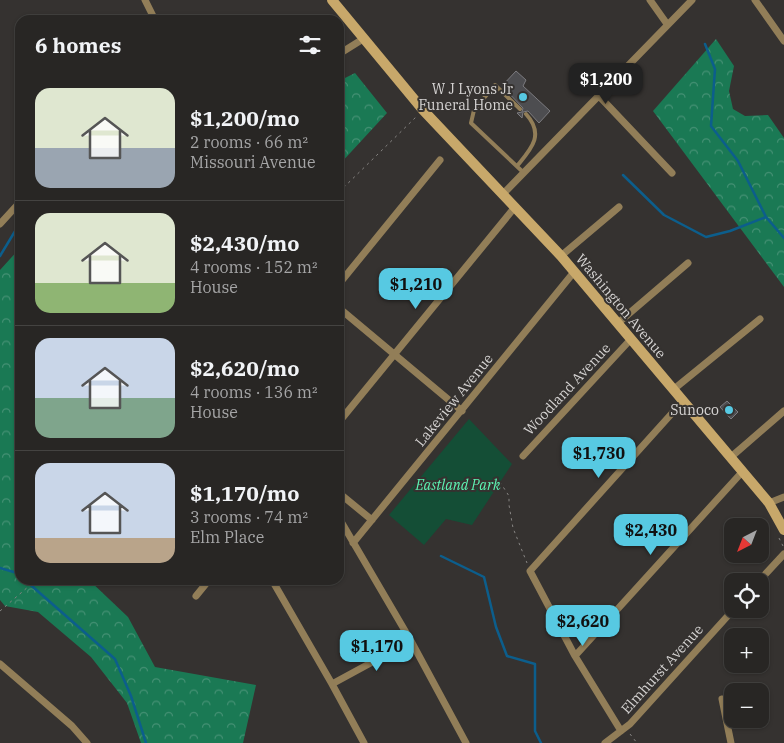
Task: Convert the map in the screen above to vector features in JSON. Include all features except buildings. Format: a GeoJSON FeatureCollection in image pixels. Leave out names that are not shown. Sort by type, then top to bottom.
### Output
{"type":"FeatureCollection","features":[{"type":"Feature","properties":{"kind":"street"},"geometry":{"type":"LineString","coordinates":[[145,0],[152,15]]}},
{"type":"Feature","properties":{"kind":"street","name":"Washington Avenue"},"geometry":{"type":"LineString","coordinates":[[332,0],[344,15]]}},
{"type":"Feature","properties":{"kind":"street"},"geometry":{"type":"LineString","coordinates":[[650,0],[668,24]]}},
{"type":"Feature","properties":{"kind":"street"},"geometry":{"type":"LineString","coordinates":[[503,194],[692,0]]}},
{"type":"Feature","properties":{"kind":"street"},"geometry":{"type":"LineString","coordinates":[[755,0],[784,41]]}},
{"type":"Feature","properties":{"kind":"street","name":"Washington Avenue"},"geometry":{"type":"LineString","coordinates":[[344,15],[421,113],[503,194],[562,256],[769,503],[784,530]]}},
{"type":"Feature","properties":{"kind":"street"},"geometry":{"type":"LineString","coordinates":[[344,51],[363,39]]}},
{"type":"Feature","properties":{"kind":"street"},"geometry":{"type":"LineString","coordinates":[[599,96],[672,173]]}},
{"type":"Feature","properties":{"kind":"street"},"geometry":{"type":"LineString","coordinates":[[344,278],[440,160]]}},
{"type":"Feature","properties":{"kind":"street"},"geometry":{"type":"LineString","coordinates":[[344,416],[515,207]]}},
{"type":"Feature","properties":{"kind":"street"},"geometry":{"type":"LineString","coordinates":[[562,256],[620,207]]}},
{"type":"Feature","properties":{"kind":"street"},"geometry":{"type":"LineString","coordinates":[[0,224],[15,208]]}},
{"type":"Feature","properties":{"kind":"street"},"geometry":{"type":"LineString","coordinates":[[618,323],[688,264]]}},
{"type":"Feature","properties":{"kind":"street","name":"Lakeview Avenue"},"geometry":{"type":"LineString","coordinates":[[353,543],[574,272]]}},
{"type":"Feature","properties":{"kind":"street"},"geometry":{"type":"LineString","coordinates":[[344,312],[462,410]]}},
{"type":"Feature","properties":{"kind":"street"},"geometry":{"type":"LineString","coordinates":[[674,389],[760,319]]}},
{"type":"Feature","properties":{"kind":"street","name":"Woodland Avenue"},"geometry":{"type":"LineString","coordinates":[[522,456],[631,339]]}},
{"type":"Feature","properties":{"kind":"street"},"geometry":{"type":"LineString","coordinates":[[623,730],[575,656],[530,571],[684,401]]}},
{"type":"Feature","properties":{"kind":"street"},"geometry":{"type":"LineString","coordinates":[[731,457],[784,411]]}},
{"type":"Feature","properties":{"kind":"street"},"geometry":{"type":"LineString","coordinates":[[575,656],[742,471]]}},
{"type":"Feature","properties":{"kind":"street"},"geometry":{"type":"LineString","coordinates":[[344,497],[372,520]]}},
{"type":"Feature","properties":{"kind":"street"},"geometry":{"type":"LineString","coordinates":[[769,503],[784,497]]}},
{"type":"Feature","properties":{"kind":"street"},"geometry":{"type":"LineString","coordinates":[[344,527],[466,743]]}},
{"type":"Feature","properties":{"kind":"street"},"geometry":{"type":"LineString","coordinates":[[766,573],[784,554]]}},
{"type":"Feature","properties":{"kind":"street"},"geometry":{"type":"LineString","coordinates":[[196,596],[205,585]]}},
{"type":"Feature","properties":{"kind":"street"},"geometry":{"type":"LineString","coordinates":[[275,585],[364,743]]}},
{"type":"Feature","properties":{"kind":"street","name":"Elmhurst Avenue"},"geometry":{"type":"LineString","coordinates":[[605,743],[623,730],[726,618]]}},
{"type":"Feature","properties":{"kind":"street"},"geometry":{"type":"LineString","coordinates":[[332,684],[410,641]]}},
{"type":"Feature","properties":{"kind":"street"},"geometry":{"type":"LineString","coordinates":[[0,664],[72,726],[87,743]]}},
{"type":"Feature","properties":{"kind":"street"},"geometry":{"type":"LineString","coordinates":[[722,699],[731,743]]}},
{"type":"Feature","properties":{"kind":"lane"},"geometry":{"type":"LineString","coordinates":[[520,109],[495,85],[474,110],[471,123],[524,173]]}},
{"type":"Feature","properties":{"kind":"lane"},"geometry":{"type":"LineString","coordinates":[[517,166],[532,149],[536,136],[532,120],[526,114]]}},
{"type":"Feature","properties":{"kind":"path"},"geometry":{"type":"LineString","coordinates":[[344,187],[421,113]]}},
{"type":"Feature","properties":{"kind":"path"},"geometry":{"type":"LineString","coordinates":[[500,482],[509,496],[513,528],[530,571]]}},
{"type":"Feature","properties":{"kind":"path"},"geometry":{"type":"LineString","coordinates":[[0,611],[30,585]]}},
{"type":"Feature","properties":{"kind":"path"},"geometry":{"type":"LineString","coordinates":[[623,730],[637,743]]}},
{"type":"Feature","properties":{"kind":"green space"},"geometry":{"type":"Polygon","coordinates":[[[716,39],[734,66],[729,91],[733,109],[745,116],[768,115],[784,138],[784,287],[653,111],[716,39]]]}},
{"type":"Feature","properties":{"kind":"green space"},"geometry":{"type":"Polygon","coordinates":[[[355,73],[387,113],[344,160],[344,78],[355,73]]]}},
{"type":"Feature","properties":{"kind":"green space"},"geometry":{"type":"Polygon","coordinates":[[[15,254],[15,585],[94,585],[128,617],[155,667],[256,685],[243,743],[141,743],[127,703],[91,657],[38,612],[5,606],[0,600],[0,270],[15,254]]]}},
{"type":"Feature","properties":{"kind":"green space","name":"Eastland Park"},"geometry":{"type":"Polygon","coordinates":[[[469,419],[512,464],[472,525],[446,519],[424,545],[389,515],[469,419]]]}},
{"type":"Feature","properties":{"kind":"waterway"},"geometry":{"type":"LineString","coordinates":[[705,44],[715,69],[711,126],[738,161],[766,217],[784,238]]}},
{"type":"Feature","properties":{"kind":"waterway"},"geometry":{"type":"LineString","coordinates":[[623,175],[664,215],[706,237],[730,231],[766,217]]}},
{"type":"Feature","properties":{"kind":"waterway"},"geometry":{"type":"LineString","coordinates":[[0,256],[15,231]]}},
{"type":"Feature","properties":{"kind":"waterway"},"geometry":{"type":"LineString","coordinates":[[441,556],[484,577],[496,627],[507,656],[535,664],[535,731],[541,743]]}},
{"type":"Feature","properties":{"kind":"waterway"},"geometry":{"type":"LineString","coordinates":[[0,568],[15,572]]}},
{"type":"Feature","properties":{"kind":"waterway"},"geometry":{"type":"LineString","coordinates":[[31,585],[115,659],[131,696],[146,743]]}},
{"type":"Feature","properties":{"kind":"place","name":"W J Lyons Jr Funeral Home"},"geometry":{"type":"Point","coordinates":[523,97]}},
{"type":"Feature","properties":{"kind":"place","name":"Sunoco"},"geometry":{"type":"Point","coordinates":[729,410]}}]}
